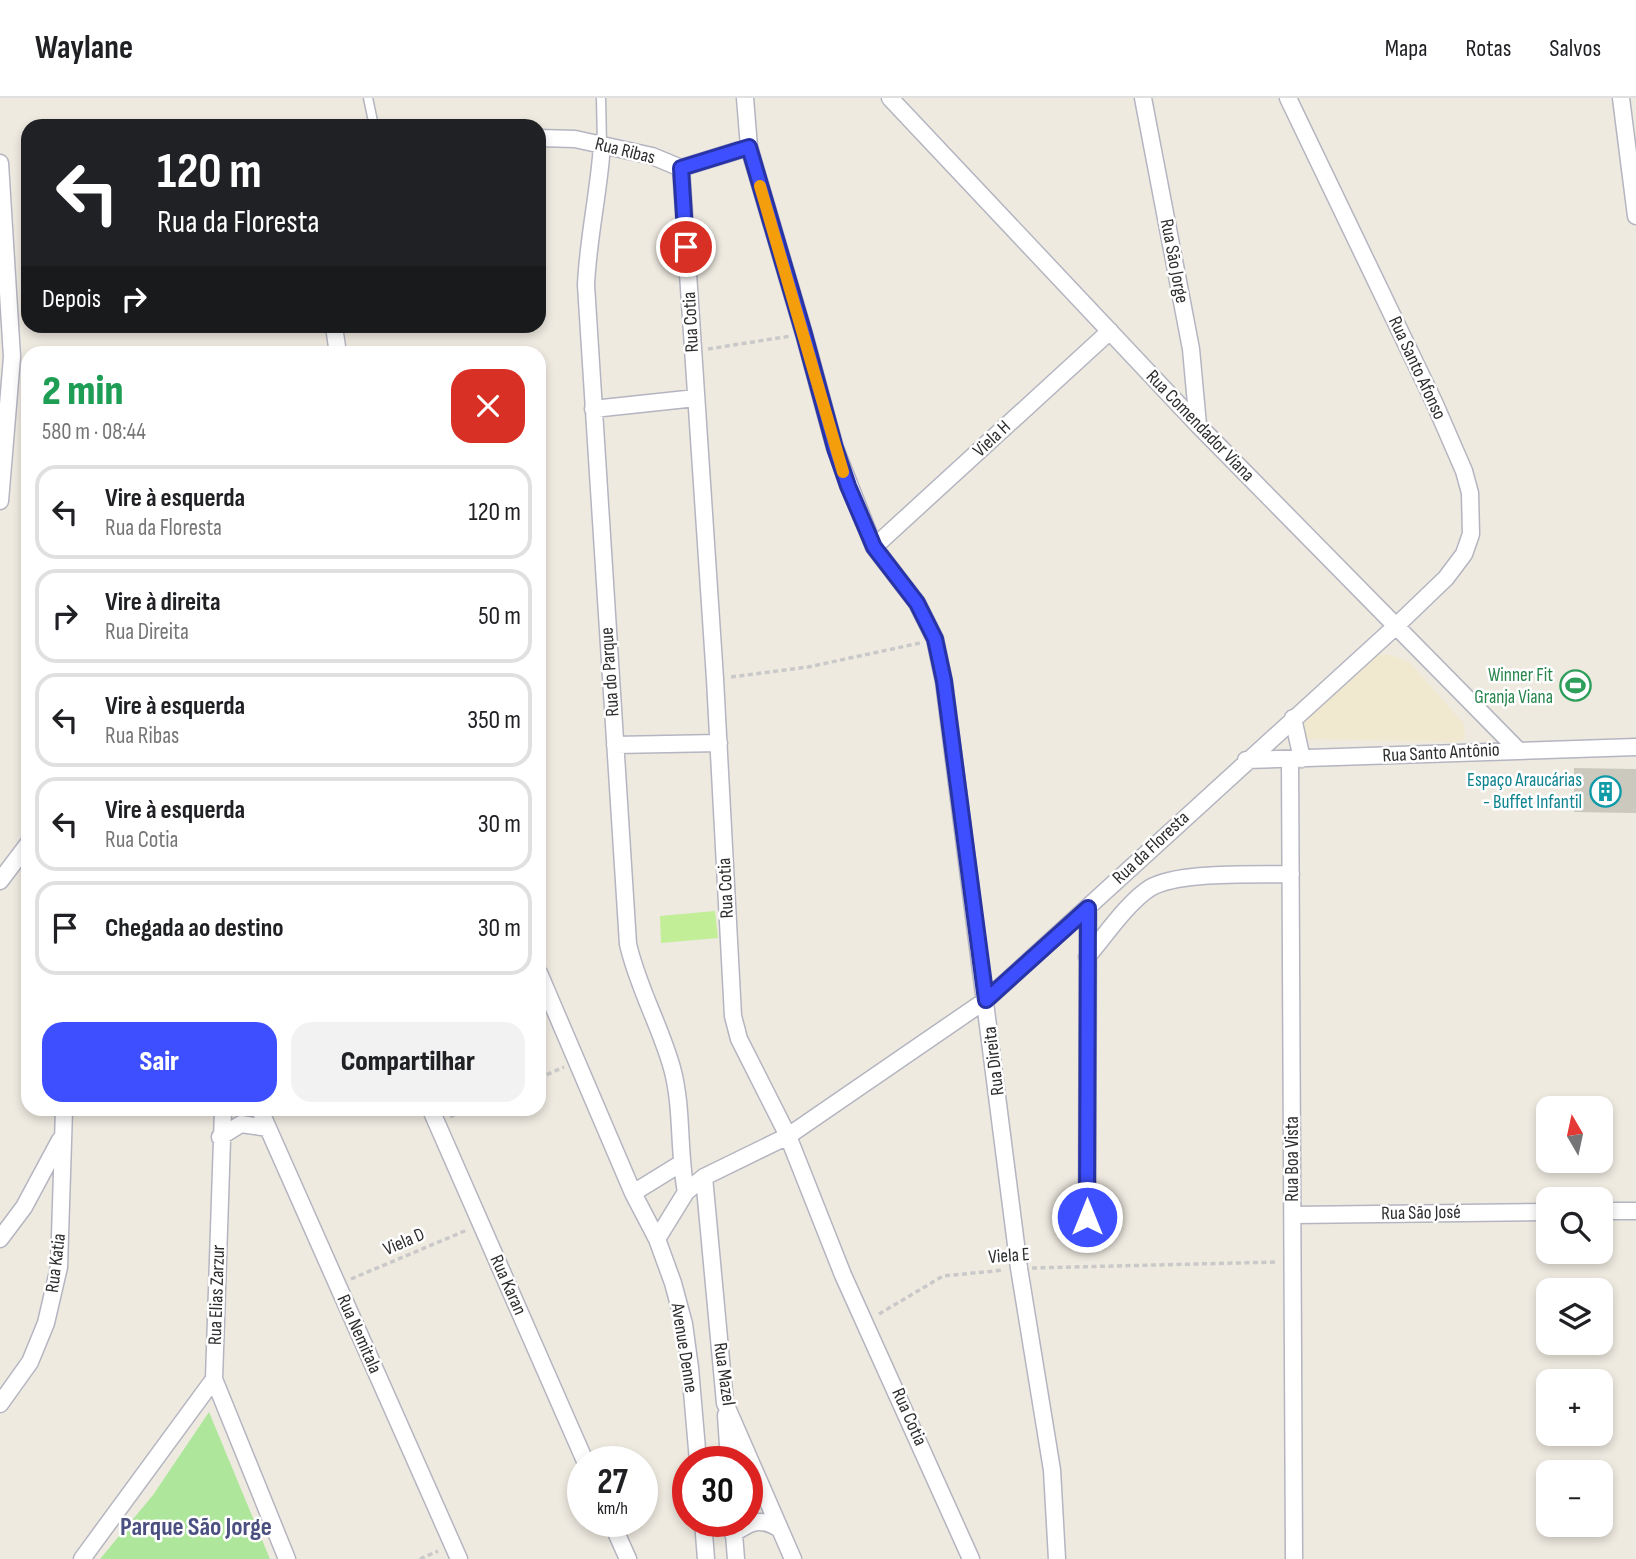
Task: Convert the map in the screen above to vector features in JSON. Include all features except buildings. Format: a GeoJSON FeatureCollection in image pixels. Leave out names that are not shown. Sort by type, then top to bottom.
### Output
{"type":"FeatureCollection","features":[{"type":"Feature","properties":{"kind":"street","name":"Rua Direita"},"geometry":{"type":"LineString","coordinates":[[745,98],[749,147],[835,448],[874,547],[917,603],[935,639],[944,681],[1019,1268],[1052,1470],[1057,1559]]}},
{"type":"Feature","properties":{"kind":"street","name":"Rua Comendador Viana"},"geometry":{"type":"LineString","coordinates":[[890,98],[1198,425],[1517,749]]}},
{"type":"Feature","properties":{"kind":"street","name":"Rua São Jorge"},"geometry":{"type":"LineString","coordinates":[[1143,98],[1191,349],[1198,425]]}},
{"type":"Feature","properties":{"kind":"street","name":"Rua Santo Afonso"},"geometry":{"type":"LineString","coordinates":[[1288,98],[1434,402],[1464,471],[1470,493],[1471,534],[1464,554],[1446,579],[1395,627]]}},
{"type":"Feature","properties":{"kind":"street"},"geometry":{"type":"LineString","coordinates":[[1621,98],[1636,216]]}},
{"type":"Feature","properties":{"kind":"street","name":"Rua Ribas"},"geometry":{"type":"LineString","coordinates":[[546,138],[575,139],[652,156],[681,168],[749,147]]}},
{"type":"Feature","properties":{"kind":"street","name":"Rua do Parque"},"geometry":{"type":"LineString","coordinates":[[602,145],[587,243],[586,285],[628,944],[640,989],[672,1069],[680,1164],[686,1192]]}},
{"type":"Feature","properties":{"kind":"street"},"geometry":{"type":"LineString","coordinates":[[0,163],[12,357],[0,501]]}},
{"type":"Feature","properties":{"kind":"street","name":"Rua Cotia"},"geometry":{"type":"LineString","coordinates":[[681,168],[719,743],[733,1016],[739,1039],[788,1136],[844,1275],[971,1559]]}},
{"type":"Feature","properties":{"kind":"street","name":"Viela H"},"geometry":{"type":"LineString","coordinates":[[874,547],[1110,331]]}},
{"type":"Feature","properties":{"kind":"street"},"geometry":{"type":"LineString","coordinates":[[593,409],[696,398]]}},
{"type":"Feature","properties":{"kind":"street","name":"Rua da Floresta"},"geometry":{"type":"LineString","coordinates":[[657,1239],[686,1192],[704,1177],[788,1136],[986,1000],[1246,760],[1395,627]]}},
{"type":"Feature","properties":{"kind":"street","name":"Rua Boa Vista"},"geometry":{"type":"LineString","coordinates":[[1293,718],[1296,759],[1291,874],[1294,1559]]}},
{"type":"Feature","properties":{"kind":"street"},"geometry":{"type":"LineString","coordinates":[[615,745],[719,743]]}},
{"type":"Feature","properties":{"kind":"street","name":"Rua Santo Antônio"},"geometry":{"type":"LineString","coordinates":[[1246,760],[1636,747]]}},
{"type":"Feature","properties":{"kind":"street"},"geometry":{"type":"LineString","coordinates":[[0,881],[21,853]]}},
{"type":"Feature","properties":{"kind":"street"},"geometry":{"type":"LineString","coordinates":[[1087,957],[1139,897],[1151,887],[1192,877],[1291,874]]}},
{"type":"Feature","properties":{"kind":"street"},"geometry":{"type":"LineString","coordinates":[[1087,1217],[1088,908]]}},
{"type":"Feature","properties":{"kind":"street"},"geometry":{"type":"LineString","coordinates":[[546,988],[634,1193],[657,1239]]}},
{"type":"Feature","properties":{"kind":"street","name":"Rua Katia"},"geometry":{"type":"LineString","coordinates":[[0,1404],[30,1362],[46,1324],[53,1296],[59,1266],[64,1116]]}},
{"type":"Feature","properties":{"kind":"street","name":"Rua Elias Zarzur"},"geometry":{"type":"LineString","coordinates":[[214,1379],[222,1116]]}},
{"type":"Feature","properties":{"kind":"street","name":"Rua Nemitala"},"geometry":{"type":"LineString","coordinates":[[263,1116],[459,1559]]}},
{"type":"Feature","properties":{"kind":"street","name":"Rua Karan"},"geometry":{"type":"LineString","coordinates":[[434,1116],[578,1446]]}},
{"type":"Feature","properties":{"kind":"street"},"geometry":{"type":"LineString","coordinates":[[220,1137],[241,1124],[268,1128]]}},
{"type":"Feature","properties":{"kind":"street"},"geometry":{"type":"LineString","coordinates":[[0,1239],[42,1177],[62,1135]]}},
{"type":"Feature","properties":{"kind":"street"},"geometry":{"type":"LineString","coordinates":[[634,1193],[680,1164]]}},
{"type":"Feature","properties":{"kind":"street","name":"Rua Mazel"},"geometry":{"type":"LineString","coordinates":[[704,1177],[725,1403],[793,1559]]}},
{"type":"Feature","properties":{"kind":"street"},"geometry":{"type":"LineString","coordinates":[[1613,1211],[1636,1211]]}},
{"type":"Feature","properties":{"kind":"street","name":"Rua São José"},"geometry":{"type":"LineString","coordinates":[[1293,1215],[1536,1212]]}},
{"type":"Feature","properties":{"kind":"street","name":"Avenue Denne"},"geometry":{"type":"LineString","coordinates":[[657,1239],[684,1324],[696,1446]]}},
{"type":"Feature","properties":{"kind":"street"},"geometry":{"type":"LineString","coordinates":[[82,1559],[214,1379]]}},
{"type":"Feature","properties":{"kind":"street"},"geometry":{"type":"LineString","coordinates":[[214,1379],[287,1559]]}},
{"type":"Feature","properties":{"kind":"street"},"geometry":{"type":"LineString","coordinates":[[725,1403],[728,1446]]}},
{"type":"Feature","properties":{"kind":"street"},"geometry":{"type":"LineString","coordinates":[[763,1520],[778,1528]]}},
{"type":"Feature","properties":{"kind":"street"},"geometry":{"type":"LineString","coordinates":[[618,1537],[628,1559]]}},
{"type":"Feature","properties":{"kind":"street"},"geometry":{"type":"LineString","coordinates":[[704,1537],[706,1559]]}},
{"type":"Feature","properties":{"kind":"street"},"geometry":{"type":"LineString","coordinates":[[734,1537],[736,1559]]}},
{"type":"Feature","properties":{"kind":"lane"},"geometry":{"type":"LineString","coordinates":[[368,98],[372,119]]}},
{"type":"Feature","properties":{"kind":"lane"},"geometry":{"type":"LineString","coordinates":[[601,98],[602,145]]}},
{"type":"Feature","properties":{"kind":"path"},"geometry":{"type":"LineString","coordinates":[[692,352],[804,334]]}},
{"type":"Feature","properties":{"kind":"path"},"geometry":{"type":"LineString","coordinates":[[715,679],[808,667],[935,639]]}},
{"type":"Feature","properties":{"kind":"path"},"geometry":{"type":"LineString","coordinates":[[546,1075],[579,1061]]}},
{"type":"Feature","properties":{"kind":"path","name":"Viela D"},"geometry":{"type":"LineString","coordinates":[[337,1285],[481,1224]]}},
{"type":"Feature","properties":{"kind":"path","name":"Viela E"},"geometry":{"type":"LineString","coordinates":[[866,1321],[943,1276],[1019,1268],[1293,1262]]}},
{"type":"Feature","properties":{"kind":"shaded area"},"geometry":{"type":"Polygon","coordinates":[[[1373,655],[1391,655],[1410,663],[1464,724],[1465,739],[1456,742],[1303,739],[1299,722],[1373,655]]]}},
{"type":"Feature","properties":{"kind":"green space"},"geometry":{"type":"Polygon","coordinates":[[[715,911],[718,938],[661,943],[660,916],[715,911]]]}},
{"type":"Feature","properties":{"kind":"green space"},"geometry":{"type":"Polygon","coordinates":[[[209,1412],[270,1559],[100,1559],[153,1495],[209,1412]]]}},
{"type":"Feature","properties":{"kind":"slow traffic"},"geometry":{"type":"LineString","coordinates":[[760,186],[843,472]]}},
{"type":"Feature","properties":{"kind":"place","name":"Winner Fit Granja Viana"},"geometry":{"type":"Point","coordinates":[1576,686]}},
{"type":"Feature","properties":{"kind":"place","name":"Espaço Araucárias - Buffet Infantil"},"geometry":{"type":"Point","coordinates":[1605,791]}},
{"type":"Feature","properties":{"kind":"district","name":"Parque São Jorge"},"geometry":{"type":"Point","coordinates":[196,1527]}},
{"type":"Feature","properties":{"kind":"route"},"geometry":{"type":"LineString","coordinates":[[686,247],[681,168],[749,147],[848,486],[874,547],[917,603],[935,639],[944,681],[986,1000],[1088,908],[1087,1217]]}}]}
